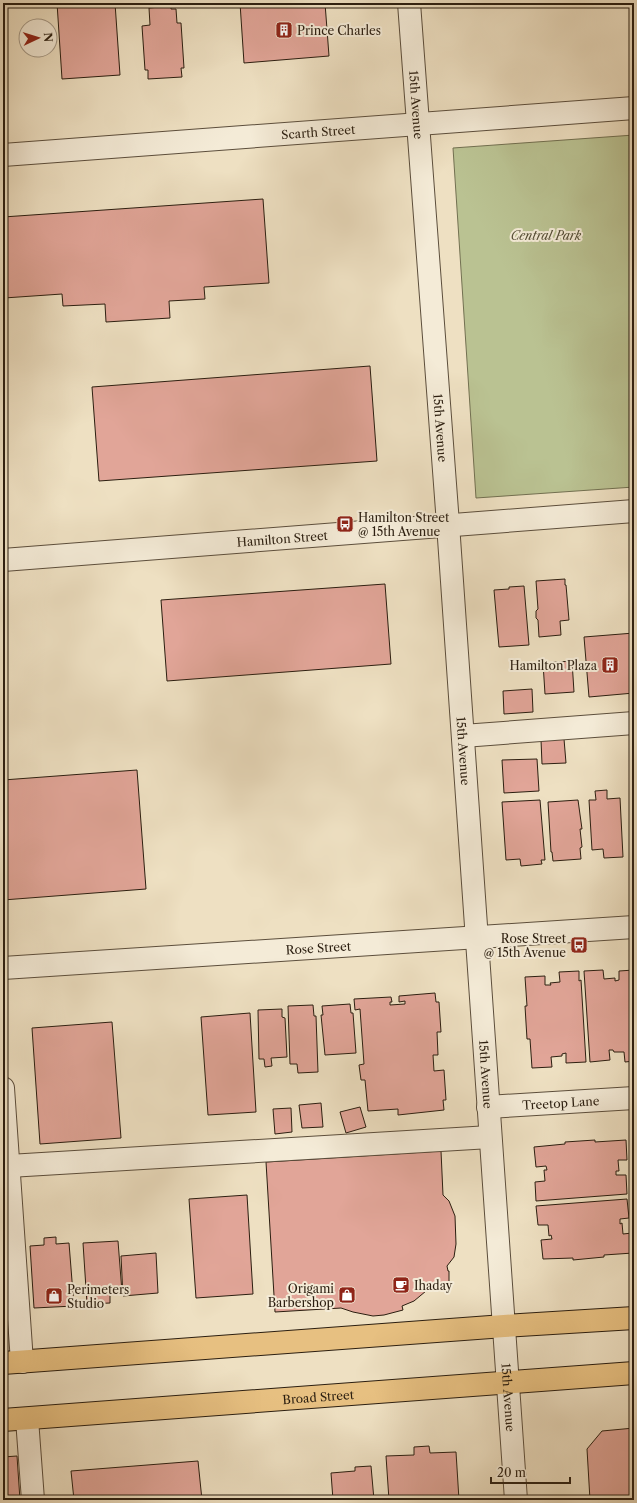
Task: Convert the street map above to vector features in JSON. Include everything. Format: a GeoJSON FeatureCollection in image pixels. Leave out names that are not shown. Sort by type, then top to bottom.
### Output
{"type":"FeatureCollection","features":[{"type":"Feature","properties":{"kind":"main road"},"geometry":{"type":"LineString","coordinates":[[13,1362],[504,1326],[634,1318]]}},
{"type":"Feature","properties":{"kind":"main road","name":"Broad Street"},"geometry":{"type":"LineString","coordinates":[[3,1420],[634,1373]]}},
{"type":"Feature","properties":{"kind":"street","name":"15th Avenue"},"geometry":{"type":"LineString","coordinates":[[409,3],[448,524],[516,1500]]}},
{"type":"Feature","properties":{"kind":"street","name":"Scarth Street"},"geometry":{"type":"LineString","coordinates":[[3,155],[634,108]]}},
{"type":"Feature","properties":{"kind":"street","name":"Hamilton Street"},"geometry":{"type":"LineString","coordinates":[[3,560],[448,524],[634,511]]}},
{"type":"Feature","properties":{"kind":"street"},"geometry":{"type":"LineString","coordinates":[[463,736],[634,723]]}},
{"type":"Feature","properties":{"kind":"street","name":"Rose Street"},"geometry":{"type":"LineString","coordinates":[[3,968],[634,927]]}},
{"type":"Feature","properties":{"kind":"street"},"geometry":{"type":"LineString","coordinates":[[3,1088],[8,1166],[13,1362]]}},
{"type":"Feature","properties":{"kind":"street","name":"Treetop Lane"},"geometry":{"type":"LineString","coordinates":[[488,1107],[634,1098]]}},
{"type":"Feature","properties":{"kind":"street"},"geometry":{"type":"LineString","coordinates":[[8,1166],[490,1137]]}},
{"type":"Feature","properties":{"kind":"street"},"geometry":{"type":"LineString","coordinates":[[27,1419],[33,1500]]}},
{"type":"Feature","properties":{"kind":"green space","name":"Central Park"},"geometry":{"type":"Polygon","coordinates":[[[634,135],[634,487],[476,498],[453,148],[634,135]]]}},
{"type":"Feature","properties":{"kind":"building"},"geometry":{"type":"Polygon","coordinates":[[[57,3],[115,3],[120,75],[62,79],[57,3]]]}},
{"type":"Feature","properties":{"kind":"building","name":"Prince Charles"},"geometry":{"type":"Polygon","coordinates":[[[240,3],[325,3],[329,56],[244,63],[240,3]]]}},
{"type":"Feature","properties":{"kind":"building"},"geometry":{"type":"Polygon","coordinates":[[[171,6],[171,9],[176,9],[177,23],[181,23],[184,68],[181,68],[182,77],[148,79],[148,70],[145,70],[142,26],[150,25],[149,8],[171,6]]]}},
{"type":"Feature","properties":{"kind":"building"},"geometry":{"type":"Polygon","coordinates":[[[263,199],[269,283],[204,287],[205,299],[169,301],[170,318],[106,322],[105,304],[63,306],[62,294],[4,298],[3,217],[263,199]]]}},
{"type":"Feature","properties":{"kind":"building"},"geometry":{"type":"Polygon","coordinates":[[[370,366],[377,461],[99,481],[92,387],[370,366]]]}},
{"type":"Feature","properties":{"kind":"building"},"geometry":{"type":"Polygon","coordinates":[[[565,579],[569,620],[560,621],[561,635],[539,637],[538,620],[536,618],[536,611],[538,609],[536,581],[565,579]]]}},
{"type":"Feature","properties":{"kind":"building"},"geometry":{"type":"Polygon","coordinates":[[[385,584],[391,664],[167,681],[161,600],[385,584]]]}},
{"type":"Feature","properties":{"kind":"building"},"geometry":{"type":"Polygon","coordinates":[[[524,586],[529,645],[499,647],[494,590],[524,586]]]}},
{"type":"Feature","properties":{"kind":"building","name":"Hamilton Plaza"},"geometry":{"type":"Polygon","coordinates":[[[634,633],[634,693],[589,697],[584,637],[634,633]]]}},
{"type":"Feature","properties":{"kind":"building"},"geometry":{"type":"Polygon","coordinates":[[[572,661],[574,692],[545,694],[543,663],[572,661]]]}},
{"type":"Feature","properties":{"kind":"building"},"geometry":{"type":"Polygon","coordinates":[[[532,689],[533,712],[504,714],[503,691],[532,689]]]}},
{"type":"Feature","properties":{"kind":"building"},"geometry":{"type":"Polygon","coordinates":[[[564,739],[566,763],[542,764],[541,740],[564,739]]]}},
{"type":"Feature","properties":{"kind":"building"},"geometry":{"type":"Polygon","coordinates":[[[537,759],[539,791],[504,793],[502,760],[537,759]]]}},
{"type":"Feature","properties":{"kind":"building"},"geometry":{"type":"Polygon","coordinates":[[[137,770],[146,889],[3,900],[3,780],[137,770]]]}},
{"type":"Feature","properties":{"kind":"building"},"geometry":{"type":"Polygon","coordinates":[[[607,790],[607,799],[620,798],[623,857],[604,858],[603,849],[592,850],[589,800],[596,800],[595,791],[607,790]]]}},
{"type":"Feature","properties":{"kind":"building"},"geometry":{"type":"Polygon","coordinates":[[[540,800],[545,860],[541,860],[542,864],[521,866],[520,859],[506,860],[502,802],[540,800]]]}},
{"type":"Feature","properties":{"kind":"building"},"geometry":{"type":"Polygon","coordinates":[[[578,800],[582,829],[580,829],[582,847],[580,848],[581,859],[553,861],[551,852],[548,802],[578,800]]]}},
{"type":"Feature","properties":{"kind":"building"},"geometry":{"type":"Polygon","coordinates":[[[603,970],[604,979],[615,978],[615,981],[619,980],[619,971],[634,970],[634,1061],[625,1062],[624,1052],[614,1052],[613,1050],[609,1050],[610,1060],[590,1062],[584,971],[603,970]]]}},
{"type":"Feature","properties":{"kind":"building"},"geometry":{"type":"Polygon","coordinates":[[[579,971],[579,981],[581,980],[586,1062],[566,1063],[566,1053],[562,1054],[562,1056],[551,1057],[552,1067],[532,1068],[530,1039],[527,1039],[525,977],[545,976],[545,985],[551,985],[550,983],[560,982],[559,972],[579,971]]]}},
{"type":"Feature","properties":{"kind":"building"},"geometry":{"type":"Polygon","coordinates":[[[435,993],[436,1002],[439,1002],[441,1032],[437,1032],[438,1055],[433,1055],[434,1071],[444,1070],[446,1100],[443,1100],[444,1110],[398,1115],[398,1109],[368,1111],[365,1080],[361,1080],[359,1065],[364,1064],[360,1009],[355,1010],[354,999],[391,997],[392,1002],[390,1002],[390,1005],[405,1004],[405,1001],[399,1002],[399,996],[435,993]]]}},
{"type":"Feature","properties":{"kind":"building"},"geometry":{"type":"Polygon","coordinates":[[[350,1004],[351,1013],[353,1013],[356,1053],[325,1055],[321,1015],[323,1015],[322,1006],[350,1004]]]}},
{"type":"Feature","properties":{"kind":"building"},"geometry":{"type":"Polygon","coordinates":[[[313,1005],[314,1016],[316,1016],[318,1072],[298,1073],[297,1064],[290,1064],[288,1006],[313,1005]]]}},
{"type":"Feature","properties":{"kind":"building"},"geometry":{"type":"Polygon","coordinates":[[[282,1009],[282,1017],[285,1018],[287,1057],[271,1058],[272,1066],[265,1067],[264,1059],[259,1059],[258,1010],[282,1009]]]}},
{"type":"Feature","properties":{"kind":"building"},"geometry":{"type":"Polygon","coordinates":[[[250,1013],[256,1112],[208,1115],[201,1017],[250,1013]]]}},
{"type":"Feature","properties":{"kind":"building"},"geometry":{"type":"Polygon","coordinates":[[[112,1022],[121,1138],[40,1144],[32,1028],[112,1022]]]}},
{"type":"Feature","properties":{"kind":"building"},"geometry":{"type":"Polygon","coordinates":[[[321,1103],[323,1127],[302,1128],[299,1105],[321,1103]]]}},
{"type":"Feature","properties":{"kind":"building"},"geometry":{"type":"Polygon","coordinates":[[[360,1107],[366,1127],[346,1133],[340,1112],[360,1107]]]}},
{"type":"Feature","properties":{"kind":"building"},"geometry":{"type":"Polygon","coordinates":[[[291,1108],[292,1132],[275,1134],[273,1109],[291,1108]]]}},
{"type":"Feature","properties":{"kind":"building"},"geometry":{"type":"Polygon","coordinates":[[[595,1140],[595,1142],[626,1140],[627,1160],[618,1160],[619,1171],[616,1171],[616,1175],[626,1175],[627,1194],[536,1201],[535,1182],[545,1181],[544,1170],[547,1170],[546,1166],[536,1167],[534,1147],[565,1144],[565,1142],[595,1140]]]}},
{"type":"Feature","properties":{"kind":"building"},"geometry":{"type":"Polygon","coordinates":[[[441,1151],[443,1195],[449,1201],[455,1216],[456,1244],[454,1257],[447,1266],[449,1271],[449,1289],[426,1291],[414,1301],[402,1306],[403,1310],[384,1315],[373,1316],[341,1308],[275,1312],[266,1162],[441,1151]]]}},
{"type":"Feature","properties":{"kind":"building"},"geometry":{"type":"Polygon","coordinates":[[[247,1195],[253,1294],[196,1298],[189,1199],[247,1195]]]}},
{"type":"Feature","properties":{"kind":"building"},"geometry":{"type":"Polygon","coordinates":[[[627,1199],[629,1218],[620,1219],[620,1224],[622,1223],[623,1234],[632,1233],[633,1253],[604,1255],[604,1257],[573,1260],[573,1258],[543,1259],[541,1240],[552,1239],[551,1235],[549,1236],[548,1225],[538,1225],[536,1206],[627,1199]]]}},
{"type":"Feature","properties":{"kind":"building"},"geometry":{"type":"Polygon","coordinates":[[[56,1237],[56,1244],[69,1243],[74,1306],[34,1308],[30,1246],[44,1245],[44,1238],[56,1237]]]}},
{"type":"Feature","properties":{"kind":"building"},"geometry":{"type":"Polygon","coordinates":[[[118,1241],[122,1292],[110,1293],[110,1303],[87,1304],[83,1243],[118,1241]]]}},
{"type":"Feature","properties":{"kind":"building"},"geometry":{"type":"Polygon","coordinates":[[[156,1253],[158,1293],[123,1296],[121,1256],[156,1253]]]}},
{"type":"Feature","properties":{"kind":"building"},"geometry":{"type":"Polygon","coordinates":[[[634,1428],[634,1500],[590,1500],[587,1449],[602,1431],[634,1428]]]}},
{"type":"Feature","properties":{"kind":"building"},"geometry":{"type":"Polygon","coordinates":[[[429,1446],[430,1453],[456,1452],[459,1500],[389,1500],[386,1456],[414,1455],[414,1447],[429,1446]]]}},
{"type":"Feature","properties":{"kind":"building"},"geometry":{"type":"Polygon","coordinates":[[[17,1456],[20,1500],[3,1500],[3,1457],[17,1456]]]}},
{"type":"Feature","properties":{"kind":"building"},"geometry":{"type":"Polygon","coordinates":[[[198,1461],[202,1500],[74,1500],[71,1471],[198,1461]]]}},
{"type":"Feature","properties":{"kind":"building"},"geometry":{"type":"Polygon","coordinates":[[[371,1466],[374,1500],[333,1500],[331,1473],[355,1471],[355,1467],[371,1466]]]}},
{"type":"Feature","properties":{"kind":"place","name":"Prince Charles"},"geometry":{"type":"Point","coordinates":[284,30]}},
{"type":"Feature","properties":{"kind":"place","name":"Hamilton Street @ 15th Avenue"},"geometry":{"type":"Point","coordinates":[345,524]}},
{"type":"Feature","properties":{"kind":"place","name":"Hamilton Plaza"},"geometry":{"type":"Point","coordinates":[610,665]}},
{"type":"Feature","properties":{"kind":"place","name":"Rose Street @ 15th Avenue"},"geometry":{"type":"Point","coordinates":[579,945]}},
{"type":"Feature","properties":{"kind":"place","name":"Ihaday"},"geometry":{"type":"Point","coordinates":[401,1285]}},
{"type":"Feature","properties":{"kind":"place","name":"Origami Barbershop"},"geometry":{"type":"Point","coordinates":[347,1295]}},
{"type":"Feature","properties":{"kind":"place","name":"Perimeters Studio"},"geometry":{"type":"Point","coordinates":[54,1296]}}]}
